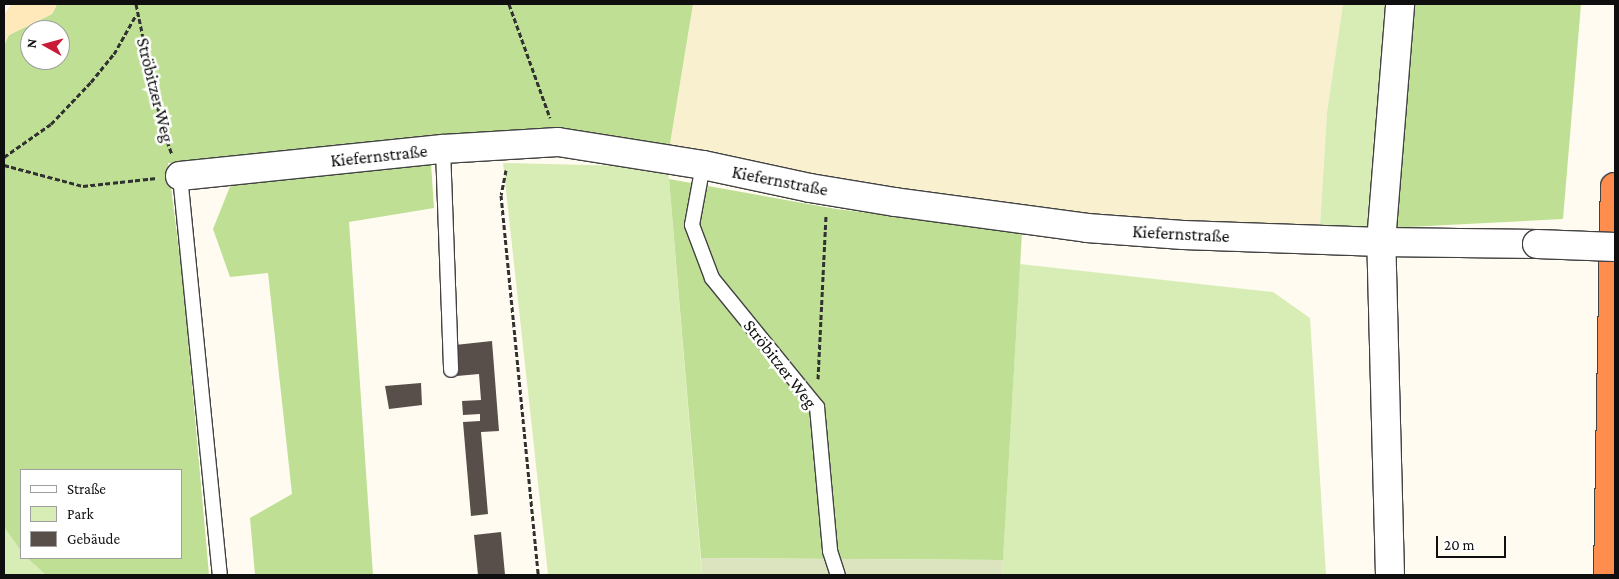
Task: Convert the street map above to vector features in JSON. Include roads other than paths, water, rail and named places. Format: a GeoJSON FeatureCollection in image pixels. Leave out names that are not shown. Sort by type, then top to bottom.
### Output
{"type":"FeatureCollection","features":[{"type":"Feature","properties":{"kind":"highway"},"geometry":{"type":"LineString","coordinates":[[1608,575],[1615,187]]}},
{"type":"Feature","properties":{"kind":"street"},"geometry":{"type":"LineString","coordinates":[[1390,575],[1381,242],[1400,4]]}},
{"type":"Feature","properties":{"kind":"street","name":"Kiefernstraße"},"geometry":{"type":"LineString","coordinates":[[180,176],[442,149],[558,142],[703,165],[810,188],[1087,228],[1182,235],[1615,247]]}},
{"type":"Feature","properties":{"kind":"lane"},"geometry":{"type":"LineString","coordinates":[[442,149],[451,370]]}},
{"type":"Feature","properties":{"kind":"lane","name":"Ströbitzer Weg"},"geometry":{"type":"LineString","coordinates":[[703,165],[692,224],[712,278],[817,408],[830,551],[838,575]]}},
{"type":"Feature","properties":{"kind":"lane"},"geometry":{"type":"LineString","coordinates":[[180,176],[220,575]]}}]}
